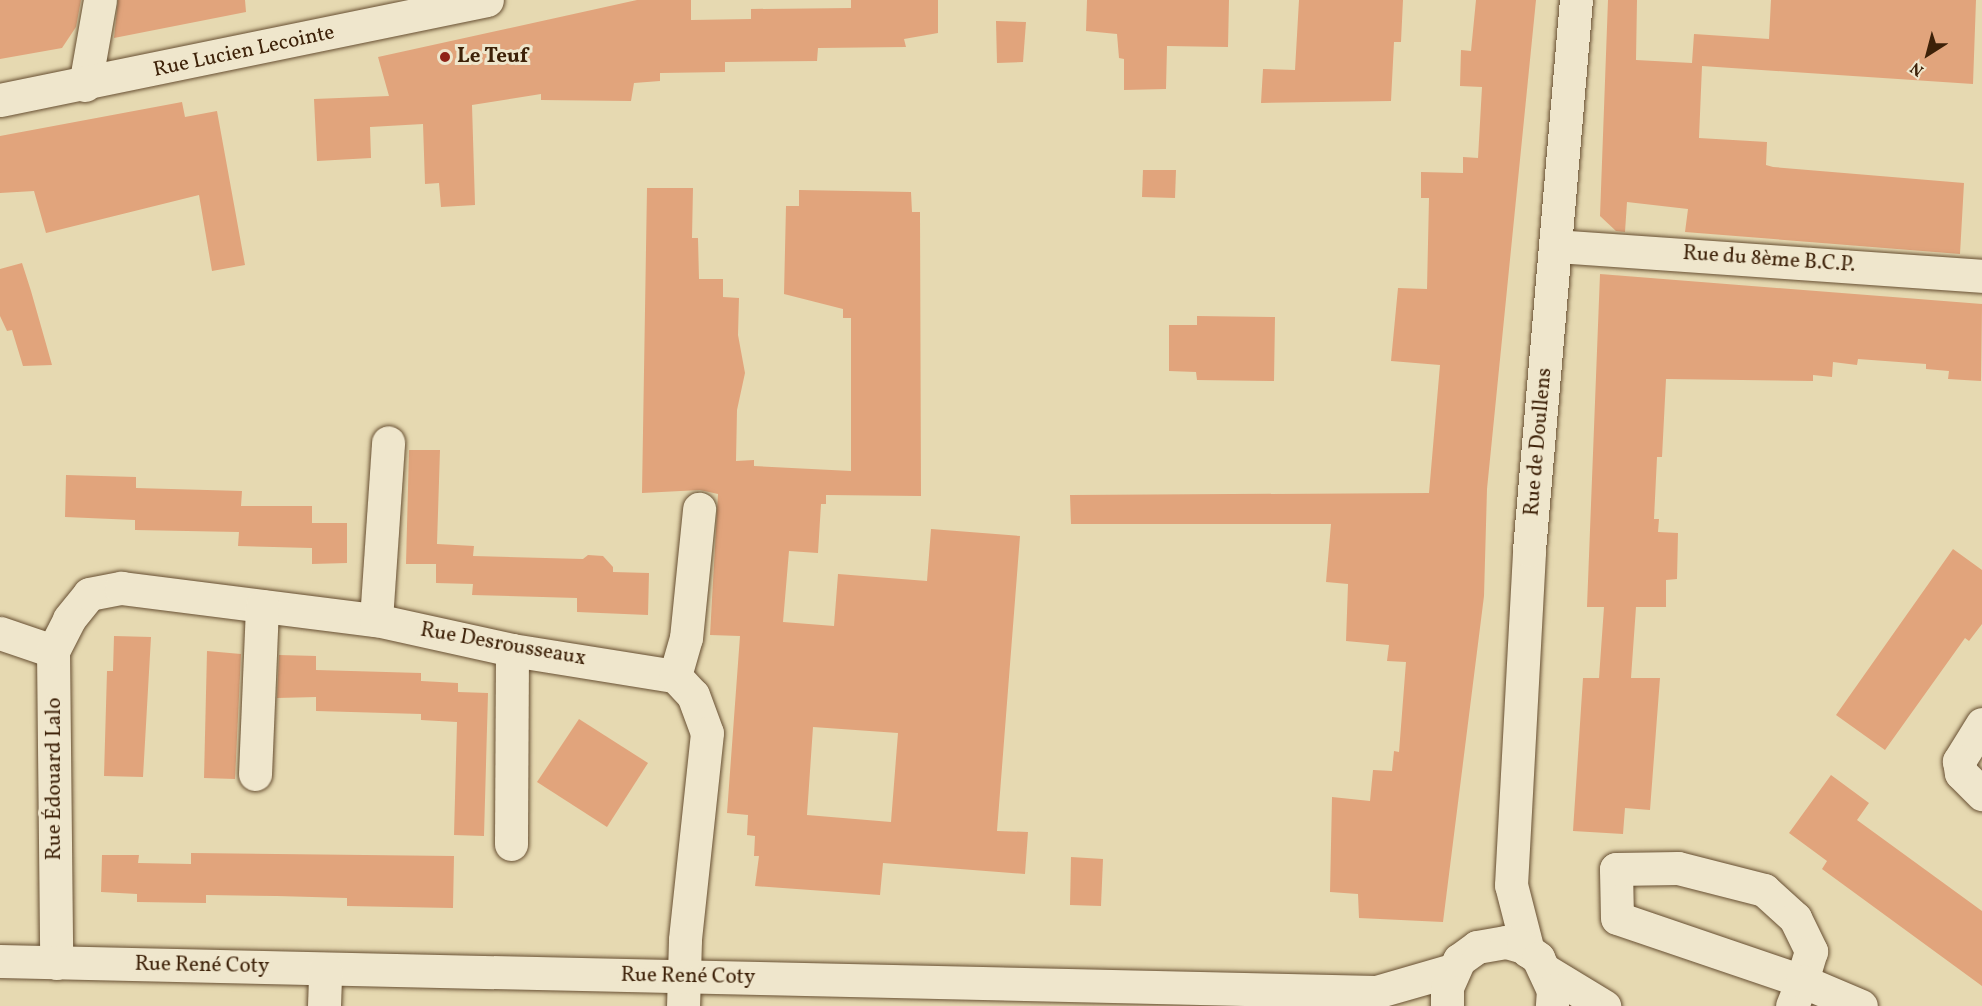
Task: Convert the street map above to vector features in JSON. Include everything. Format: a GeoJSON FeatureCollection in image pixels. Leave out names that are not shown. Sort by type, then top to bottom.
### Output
{"type":"FeatureCollection","features":[{"type":"Feature","properties":{"kind":"street"},"geometry":{"type":"LineString","coordinates":[[85,85],[100,0]]}},
{"type":"Feature","properties":{"kind":"street","name":"Rue Lucien Lecointe"},"geometry":{"type":"LineString","coordinates":[[0,100],[85,85],[487,0]]}},
{"type":"Feature","properties":{"kind":"street","name":"Rue de Doullens"},"geometry":{"type":"LineString","coordinates":[[1488,943],[1511,885],[1529,550],[1576,0]]}},
{"type":"Feature","properties":{"kind":"street","name":"Rue du 8ème B.C.P."},"geometry":{"type":"LineString","coordinates":[[1556,246],[1982,276]]}},
{"type":"Feature","properties":{"kind":"street"},"geometry":{"type":"LineString","coordinates":[[376,620],[388,442]]}},
{"type":"Feature","properties":{"kind":"street"},"geometry":{"type":"LineString","coordinates":[[683,991],[707,733],[693,695],[675,676],[686,638],[699,509]]}},
{"type":"Feature","properties":{"kind":"street","name":"Rue Desrousseaux"},"geometry":{"type":"LineString","coordinates":[[53,651],[69,619],[89,594],[121,588],[376,620],[512,650],[675,676]]}},
{"type":"Feature","properties":{"kind":"street"},"geometry":{"type":"LineString","coordinates":[[255,774],[262,606]]}},
{"type":"Feature","properties":{"kind":"street"},"geometry":{"type":"LineString","coordinates":[[0,633],[53,651]]}},
{"type":"Feature","properties":{"kind":"street"},"geometry":{"type":"LineString","coordinates":[[511,844],[512,650]]}},
{"type":"Feature","properties":{"kind":"street","name":"Rue Édouard Lalo"},"geometry":{"type":"LineString","coordinates":[[53,651],[56,963]]}},
{"type":"Feature","properties":{"kind":"street"},"geometry":{"type":"LineString","coordinates":[[1982,724],[1959,761],[1961,773],[1982,794]]}},
{"type":"Feature","properties":{"kind":"street"},"geometry":{"type":"LineString","coordinates":[[1797,993],[1811,951],[1795,918],[1764,891],[1678,868],[1616,869],[1617,918],[1797,993],[1861,1006]]}},
{"type":"Feature","properties":{"kind":"street","name":"Rue de Doullens"},"geometry":{"type":"LineString","coordinates":[[1511,885],[1538,961],[1553,990],[1552,1006]]}},
{"type":"Feature","properties":{"kind":"street"},"geometry":{"type":"LineString","coordinates":[[1447,1006],[1447,987],[1452,970],[1468,952],[1488,943],[1506,942],[1604,1006]]}},
{"type":"Feature","properties":{"kind":"street","name":"Rue René Coty"},"geometry":{"type":"LineString","coordinates":[[0,962],[325,969],[683,991],[1376,992],[1452,970]]}},
{"type":"Feature","properties":{"kind":"street"},"geometry":{"type":"LineString","coordinates":[[324,1006],[325,969]]}},
{"type":"Feature","properties":{"kind":"street","name":"Rue René Coty"},"geometry":{"type":"LineString","coordinates":[[1376,992],[1413,1006]]}},
{"type":"Feature","properties":{"kind":"building"},"geometry":{"type":"Polygon","coordinates":[[[0,0],[81,0],[76,27],[62,48],[0,59],[0,0]]]}},
{"type":"Feature","properties":{"kind":"building"},"geometry":{"type":"Polygon","coordinates":[[[118,0],[245,0],[246,12],[114,38],[118,0]]]}},
{"type":"Feature","properties":{"kind":"building"},"geometry":{"type":"Polygon","coordinates":[[[637,0],[691,0],[691,20],[751,19],[751,9],[851,8],[851,0],[938,0],[938,33],[904,39],[906,47],[818,48],[817,61],[725,62],[725,72],[660,73],[660,81],[634,83],[631,101],[541,100],[541,94],[472,105],[475,205],[441,207],[439,183],[425,184],[423,124],[370,127],[371,158],[317,161],[314,99],[389,96],[378,57],[637,0]]]}},
{"type":"Feature","properties":{"kind":"building"},"geometry":{"type":"Polygon","coordinates":[[[1087,0],[1229,0],[1228,47],[1167,46],[1166,89],[1124,90],[1124,59],[1119,58],[1117,34],[1086,31],[1087,0]]]}},
{"type":"Feature","properties":{"kind":"building"},"geometry":{"type":"Polygon","coordinates":[[[1299,0],[1403,0],[1401,42],[1394,42],[1391,101],[1261,103],[1263,69],[1295,70],[1299,0]]]}},
{"type":"Feature","properties":{"kind":"building"},"geometry":{"type":"Polygon","coordinates":[[[1476,0],[1536,0],[1487,489],[1484,596],[1443,922],[1359,918],[1358,894],[1330,892],[1332,797],[1370,801],[1373,770],[1392,771],[1394,751],[1399,752],[1406,662],[1387,661],[1389,645],[1346,641],[1348,584],[1326,582],[1331,524],[1071,524],[1070,495],[1429,493],[1440,365],[1391,361],[1398,288],[1427,289],[1429,198],[1421,198],[1421,172],[1463,173],[1463,157],[1478,158],[1482,87],[1460,86],[1461,50],[1471,51],[1476,0]]]}},
{"type":"Feature","properties":{"kind":"building"},"geometry":{"type":"Polygon","coordinates":[[[1608,0],[1637,0],[1636,60],[1692,63],[1694,34],[1769,39],[1771,0],[1976,0],[1973,84],[1702,66],[1699,138],[1767,142],[1766,165],[1773,167],[1964,183],[1960,254],[1685,232],[1688,209],[1627,202],[1625,232],[1616,231],[1600,216],[1608,0]]]}},
{"type":"Feature","properties":{"kind":"building"},"geometry":{"type":"Polygon","coordinates":[[[996,21],[1026,22],[1023,62],[997,63],[996,21]]]}},
{"type":"Feature","properties":{"kind":"building"},"geometry":{"type":"Polygon","coordinates":[[[182,102],[185,117],[217,111],[245,265],[212,271],[199,195],[46,233],[34,191],[0,193],[0,136],[182,102]]]}},
{"type":"Feature","properties":{"kind":"building"},"geometry":{"type":"Polygon","coordinates":[[[1143,170],[1176,170],[1175,198],[1142,197],[1143,170]]]}},
{"type":"Feature","properties":{"kind":"building"},"geometry":{"type":"Polygon","coordinates":[[[647,188],[693,188],[692,238],[698,238],[699,279],[723,279],[723,297],[739,298],[738,335],[745,373],[737,410],[736,461],[754,460],[754,466],[851,471],[851,318],[843,318],[843,309],[784,294],[786,206],[799,206],[799,190],[911,192],[912,212],[920,212],[921,496],[826,495],[826,504],[821,504],[818,553],[789,551],[783,622],[834,626],[838,574],[927,581],[931,529],[1020,536],[997,831],[1028,832],[1025,874],[883,863],[880,895],[755,886],[759,856],[754,856],[755,836],[747,835],[748,815],[727,813],[740,636],[710,635],[718,494],[700,490],[642,493],[647,188]],[[813,727],[807,815],[891,822],[898,733],[813,727]]]}},
{"type":"Feature","properties":{"kind":"building"},"geometry":{"type":"Polygon","coordinates":[[[22,263],[52,365],[23,366],[12,330],[7,331],[0,316],[0,269],[22,263]]]}},
{"type":"Feature","properties":{"kind":"building"},"geometry":{"type":"Polygon","coordinates":[[[1600,274],[1982,304],[1981,381],[1948,379],[1949,371],[1926,369],[1926,364],[1858,359],[1857,365],[1833,362],[1832,377],[1813,375],[1813,381],[1666,379],[1662,457],[1657,457],[1654,519],[1659,519],[1658,532],[1678,533],[1677,579],[1666,580],[1666,607],[1636,607],[1631,678],[1660,678],[1650,810],[1625,808],[1623,834],[1573,831],[1583,678],[1599,678],[1604,607],[1587,607],[1600,274]]]}},
{"type":"Feature","properties":{"kind":"building"},"geometry":{"type":"Polygon","coordinates":[[[1197,316],[1275,317],[1274,381],[1197,380],[1196,372],[1169,371],[1169,325],[1197,325],[1197,316]]]}},
{"type":"Feature","properties":{"kind":"building"},"geometry":{"type":"Polygon","coordinates":[[[409,450],[440,450],[437,544],[474,546],[473,556],[583,559],[588,555],[603,556],[613,567],[613,572],[649,573],[648,615],[577,612],[577,598],[472,595],[473,584],[436,583],[436,564],[406,564],[409,450]]]}},
{"type":"Feature","properties":{"kind":"building"},"geometry":{"type":"Polygon","coordinates":[[[66,475],[136,477],[136,488],[242,491],[241,506],[312,506],[312,523],[347,523],[347,563],[312,564],[312,548],[238,546],[239,532],[135,530],[135,520],[65,517],[66,475]]]}},
{"type":"Feature","properties":{"kind":"building"},"geometry":{"type":"Polygon","coordinates":[[[1953,549],[1982,570],[1982,624],[1969,641],[1965,638],[1885,750],[1836,715],[1953,549]]]}},
{"type":"Feature","properties":{"kind":"building"},"geometry":{"type":"Polygon","coordinates":[[[114,636],[151,637],[143,777],[104,776],[107,671],[113,671],[114,636]]]}},
{"type":"Feature","properties":{"kind":"building"},"geometry":{"type":"Polygon","coordinates":[[[207,651],[241,654],[235,779],[204,778],[207,651]]]}},
{"type":"Feature","properties":{"kind":"building"},"geometry":{"type":"Polygon","coordinates":[[[279,655],[316,656],[316,670],[421,673],[421,681],[458,683],[458,692],[488,693],[484,836],[454,835],[457,722],[421,720],[421,714],[316,711],[316,697],[277,698],[279,655]]]}},
{"type":"Feature","properties":{"kind":"building"},"geometry":{"type":"Polygon","coordinates":[[[579,719],[648,763],[607,827],[537,782],[579,719]]]}},
{"type":"Feature","properties":{"kind":"building"},"geometry":{"type":"Polygon","coordinates":[[[1831,775],[1869,803],[1857,820],[1982,911],[1982,986],[1822,869],[1827,861],[1789,833],[1831,775]]]}},
{"type":"Feature","properties":{"kind":"building"},"geometry":{"type":"Polygon","coordinates":[[[191,853],[454,856],[453,908],[347,906],[347,898],[277,896],[206,895],[206,903],[137,902],[137,894],[101,892],[102,855],[139,855],[138,863],[191,864],[191,853]]]}},
{"type":"Feature","properties":{"kind":"building"},"geometry":{"type":"Polygon","coordinates":[[[1071,857],[1103,859],[1101,906],[1070,905],[1071,857]]]}},
{"type":"Feature","properties":{"kind":"place","name":"Le Teuf"},"geometry":{"type":"Point","coordinates":[445,57]}}]}
